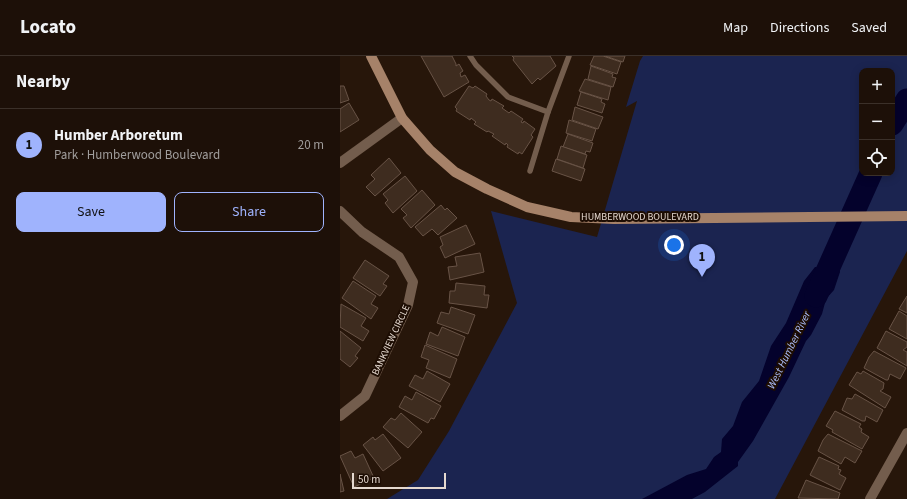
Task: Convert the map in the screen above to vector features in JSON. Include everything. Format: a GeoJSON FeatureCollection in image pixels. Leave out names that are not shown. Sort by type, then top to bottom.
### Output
{"type":"FeatureCollection","features":[{"type":"Feature","properties":{"kind":"street","name":"HUMBERWOOD BOULEVARD"},"geometry":{"type":"LineString","coordinates":[[371,56],[402,118],[430,150],[455,172],[487,189],[527,206],[571,217],[907,216]]}},
{"type":"Feature","properties":{"kind":"street"},"geometry":{"type":"LineString","coordinates":[[340,163],[402,118]]}},
{"type":"Feature","properties":{"kind":"street","name":"BANKVIEW CIRCLE"},"geometry":{"type":"LineString","coordinates":[[340,211],[362,232],[399,257],[413,282],[408,305],[365,396],[340,416]]}},
{"type":"Feature","properties":{"kind":"street"},"geometry":{"type":"LineString","coordinates":[[870,499],[907,433]]}},
{"type":"Feature","properties":{"kind":"lane"},"geometry":{"type":"LineString","coordinates":[[470,56],[476,65],[508,97],[548,112]]}},
{"type":"Feature","properties":{"kind":"lane"},"geometry":{"type":"LineString","coordinates":[[530,172],[548,112],[569,56]]}},
{"type":"Feature","properties":{"kind":"shaded area"},"geometry":{"type":"Polygon","coordinates":[[[643,56],[907,56],[907,251],[775,499],[387,499],[418,480],[449,431],[517,303],[491,211],[597,237],[637,101],[626,107],[640,61],[643,56]]]}},
{"type":"Feature","properties":{"kind":"water"},"geometry":{"type":"Polygon","coordinates":[[[815,267],[839,268],[840,272],[834,290],[826,299],[822,314],[811,335],[806,341],[789,377],[753,441],[738,462],[738,466],[705,492],[692,499],[642,499],[687,475],[706,469],[714,457],[721,452],[722,439],[733,426],[742,402],[759,381],[771,346],[786,323],[804,281],[815,267]]]}},
{"type":"Feature","properties":{"kind":"building"},"geometry":{"type":"Polygon","coordinates":[[[421,56],[452,56],[456,66],[459,64],[463,71],[460,73],[461,77],[465,75],[469,82],[444,97],[421,56]]]}},
{"type":"Feature","properties":{"kind":"building"},"geometry":{"type":"Polygon","coordinates":[[[512,56],[550,56],[556,66],[540,80],[538,78],[532,84],[513,60],[514,58],[512,56]]]}},
{"type":"Feature","properties":{"kind":"building"},"geometry":{"type":"Polygon","coordinates":[[[594,56],[603,56],[621,62],[617,74],[590,65],[594,56]]]}},
{"type":"Feature","properties":{"kind":"building"},"geometry":{"type":"Polygon","coordinates":[[[605,56],[625,56],[623,62],[605,56]]]}},
{"type":"Feature","properties":{"kind":"building"},"geometry":{"type":"Polygon","coordinates":[[[591,66],[613,74],[612,77],[616,78],[613,87],[588,79],[591,66]]]}},
{"type":"Feature","properties":{"kind":"building"},"geometry":{"type":"Polygon","coordinates":[[[585,79],[611,87],[608,100],[579,91],[585,79]]]}},
{"type":"Feature","properties":{"kind":"building"},"geometry":{"type":"Polygon","coordinates":[[[340,86],[344,86],[349,100],[340,103],[340,86]]]}},
{"type":"Feature","properties":{"kind":"building"},"geometry":{"type":"Polygon","coordinates":[[[469,86],[473,88],[475,86],[487,94],[486,96],[489,100],[491,101],[492,99],[504,106],[502,108],[509,113],[511,111],[523,119],[521,122],[523,123],[524,121],[535,129],[531,135],[533,137],[522,154],[519,152],[518,154],[507,147],[508,145],[506,143],[505,145],[492,136],[494,134],[488,131],[487,132],[474,124],[476,122],[471,118],[470,120],[456,111],[457,109],[455,107],[469,86]]]}},
{"type":"Feature","properties":{"kind":"building"},"geometry":{"type":"Polygon","coordinates":[[[581,92],[602,99],[601,102],[605,104],[602,113],[577,105],[581,92]]]}},
{"type":"Feature","properties":{"kind":"building"},"geometry":{"type":"Polygon","coordinates":[[[349,103],[359,120],[340,132],[340,109],[349,103]]]}},
{"type":"Feature","properties":{"kind":"building"},"geometry":{"type":"Polygon","coordinates":[[[575,107],[603,117],[598,129],[572,120],[575,107]]]}},
{"type":"Feature","properties":{"kind":"building"},"geometry":{"type":"Polygon","coordinates":[[[569,120],[596,129],[592,141],[566,133],[569,120]]]}},
{"type":"Feature","properties":{"kind":"building"},"geometry":{"type":"Polygon","coordinates":[[[568,134],[593,143],[590,152],[586,151],[585,154],[563,147],[568,134]]]}},
{"type":"Feature","properties":{"kind":"building"},"geometry":{"type":"Polygon","coordinates":[[[561,146],[587,155],[583,168],[557,159],[561,146]]]}},
{"type":"Feature","properties":{"kind":"building"},"geometry":{"type":"Polygon","coordinates":[[[389,158],[401,173],[375,196],[366,187],[375,179],[371,175],[389,158]]]}},
{"type":"Feature","properties":{"kind":"building"},"geometry":{"type":"Polygon","coordinates":[[[556,159],[585,169],[581,181],[552,171],[556,159]]]}},
{"type":"Feature","properties":{"kind":"building"},"geometry":{"type":"Polygon","coordinates":[[[405,176],[417,191],[393,213],[385,203],[388,200],[383,194],[405,176]]]}},
{"type":"Feature","properties":{"kind":"building"},"geometry":{"type":"Polygon","coordinates":[[[422,190],[435,205],[411,228],[403,218],[407,215],[401,209],[422,190]]]}},
{"type":"Feature","properties":{"kind":"building"},"geometry":{"type":"Polygon","coordinates":[[[441,205],[445,210],[447,208],[457,218],[438,235],[432,229],[423,236],[415,227],[441,205]]]}},
{"type":"Feature","properties":{"kind":"building"},"geometry":{"type":"Polygon","coordinates":[[[466,225],[475,244],[445,258],[440,247],[443,245],[440,237],[466,225]]]}},
{"type":"Feature","properties":{"kind":"building"},"geometry":{"type":"Polygon","coordinates":[[[480,253],[484,272],[450,280],[448,267],[457,266],[455,257],[480,253]]]}},
{"type":"Feature","properties":{"kind":"building"},"geometry":{"type":"Polygon","coordinates":[[[365,260],[389,276],[383,284],[387,286],[380,296],[353,278],[365,260]]]}},
{"type":"Feature","properties":{"kind":"building"},"geometry":{"type":"Polygon","coordinates":[[[353,281],[376,296],[371,304],[378,308],[371,319],[342,298],[353,281]]]}},
{"type":"Feature","properties":{"kind":"building"},"geometry":{"type":"Polygon","coordinates":[[[456,283],[485,286],[484,295],[489,295],[487,308],[449,303],[450,291],[455,291],[456,283]]]}},
{"type":"Feature","properties":{"kind":"building"},"geometry":{"type":"Polygon","coordinates":[[[907,296],[907,313],[899,309],[907,296]]]}},
{"type":"Feature","properties":{"kind":"building"},"geometry":{"type":"Polygon","coordinates":[[[341,304],[366,318],[361,326],[369,331],[363,341],[340,327],[341,304]]]}},
{"type":"Feature","properties":{"kind":"building"},"geometry":{"type":"Polygon","coordinates":[[[451,307],[475,315],[468,334],[437,323],[441,312],[449,314],[451,307]]]}},
{"type":"Feature","properties":{"kind":"building"},"geometry":{"type":"Polygon","coordinates":[[[899,311],[907,316],[907,339],[889,329],[899,311]]]}},
{"type":"Feature","properties":{"kind":"building"},"geometry":{"type":"Polygon","coordinates":[[[442,327],[465,337],[458,356],[426,344],[430,332],[438,336],[442,327]]]}},
{"type":"Feature","properties":{"kind":"building"},"geometry":{"type":"Polygon","coordinates":[[[340,331],[361,348],[355,356],[358,358],[350,367],[340,359],[340,331]]]}},
{"type":"Feature","properties":{"kind":"building"},"geometry":{"type":"Polygon","coordinates":[[[886,331],[907,342],[907,347],[903,350],[907,352],[907,366],[877,348],[886,331]]]}},
{"type":"Feature","properties":{"kind":"building"},"geometry":{"type":"Polygon","coordinates":[[[425,345],[457,359],[450,378],[426,368],[429,360],[421,357],[425,345]]]}},
{"type":"Feature","properties":{"kind":"building"},"geometry":{"type":"Polygon","coordinates":[[[874,351],[906,368],[900,379],[890,374],[888,380],[886,380],[864,368],[869,357],[874,351]]]}},
{"type":"Feature","properties":{"kind":"building"},"geometry":{"type":"Polygon","coordinates":[[[427,371],[450,384],[440,402],[409,386],[415,375],[423,379],[427,371]]]}},
{"type":"Feature","properties":{"kind":"building"},"geometry":{"type":"Polygon","coordinates":[[[863,371],[884,383],[883,389],[880,391],[891,397],[885,408],[849,385],[857,372],[861,374],[863,371]]]}},
{"type":"Feature","properties":{"kind":"building"},"geometry":{"type":"Polygon","coordinates":[[[416,392],[441,406],[434,419],[431,418],[428,423],[399,407],[405,396],[412,400],[416,392]]]}},
{"type":"Feature","properties":{"kind":"building"},"geometry":{"type":"Polygon","coordinates":[[[855,394],[883,410],[877,422],[866,416],[865,421],[862,421],[842,410],[847,398],[852,399],[855,394]]]}},
{"type":"Feature","properties":{"kind":"building"},"geometry":{"type":"Polygon","coordinates":[[[835,411],[861,424],[859,427],[862,429],[861,432],[869,437],[862,449],[832,432],[833,430],[826,426],[835,411]]]}},
{"type":"Feature","properties":{"kind":"building"},"geometry":{"type":"Polygon","coordinates":[[[401,413],[422,432],[408,448],[383,427],[391,418],[395,420],[401,413]]]}},
{"type":"Feature","properties":{"kind":"building"},"geometry":{"type":"Polygon","coordinates":[[[383,434],[401,458],[383,471],[363,445],[373,437],[375,440],[383,434]]]}},
{"type":"Feature","properties":{"kind":"building"},"geometry":{"type":"Polygon","coordinates":[[[828,434],[862,451],[855,463],[845,457],[841,464],[818,451],[823,440],[828,434]]]}},
{"type":"Feature","properties":{"kind":"building"},"geometry":{"type":"Polygon","coordinates":[[[351,451],[355,458],[363,454],[374,478],[354,487],[340,456],[351,451]]]}},
{"type":"Feature","properties":{"kind":"building"},"geometry":{"type":"Polygon","coordinates":[[[819,457],[839,466],[838,469],[841,470],[839,474],[846,478],[840,490],[810,475],[819,457]]]}},
{"type":"Feature","properties":{"kind":"building"},"geometry":{"type":"Polygon","coordinates":[[[340,474],[344,491],[340,492],[340,474]]]}},
{"type":"Feature","properties":{"kind":"building"},"geometry":{"type":"Polygon","coordinates":[[[806,480],[840,493],[838,499],[798,498],[806,480]]]}},
{"type":"Feature","properties":{"kind":"waterway","name":"West Humber River"},"geometry":{"type":"LineString","coordinates":[[895,119],[907,100]]}},
{"type":"Feature","properties":{"kind":"waterway","name":"West Humber River"},"geometry":{"type":"LineString","coordinates":[[816,296],[870,176]]}},
{"type":"Feature","properties":{"kind":"place","name":"Humber Arboretum"},"geometry":{"type":"Point","coordinates":[702,277]}}]}
